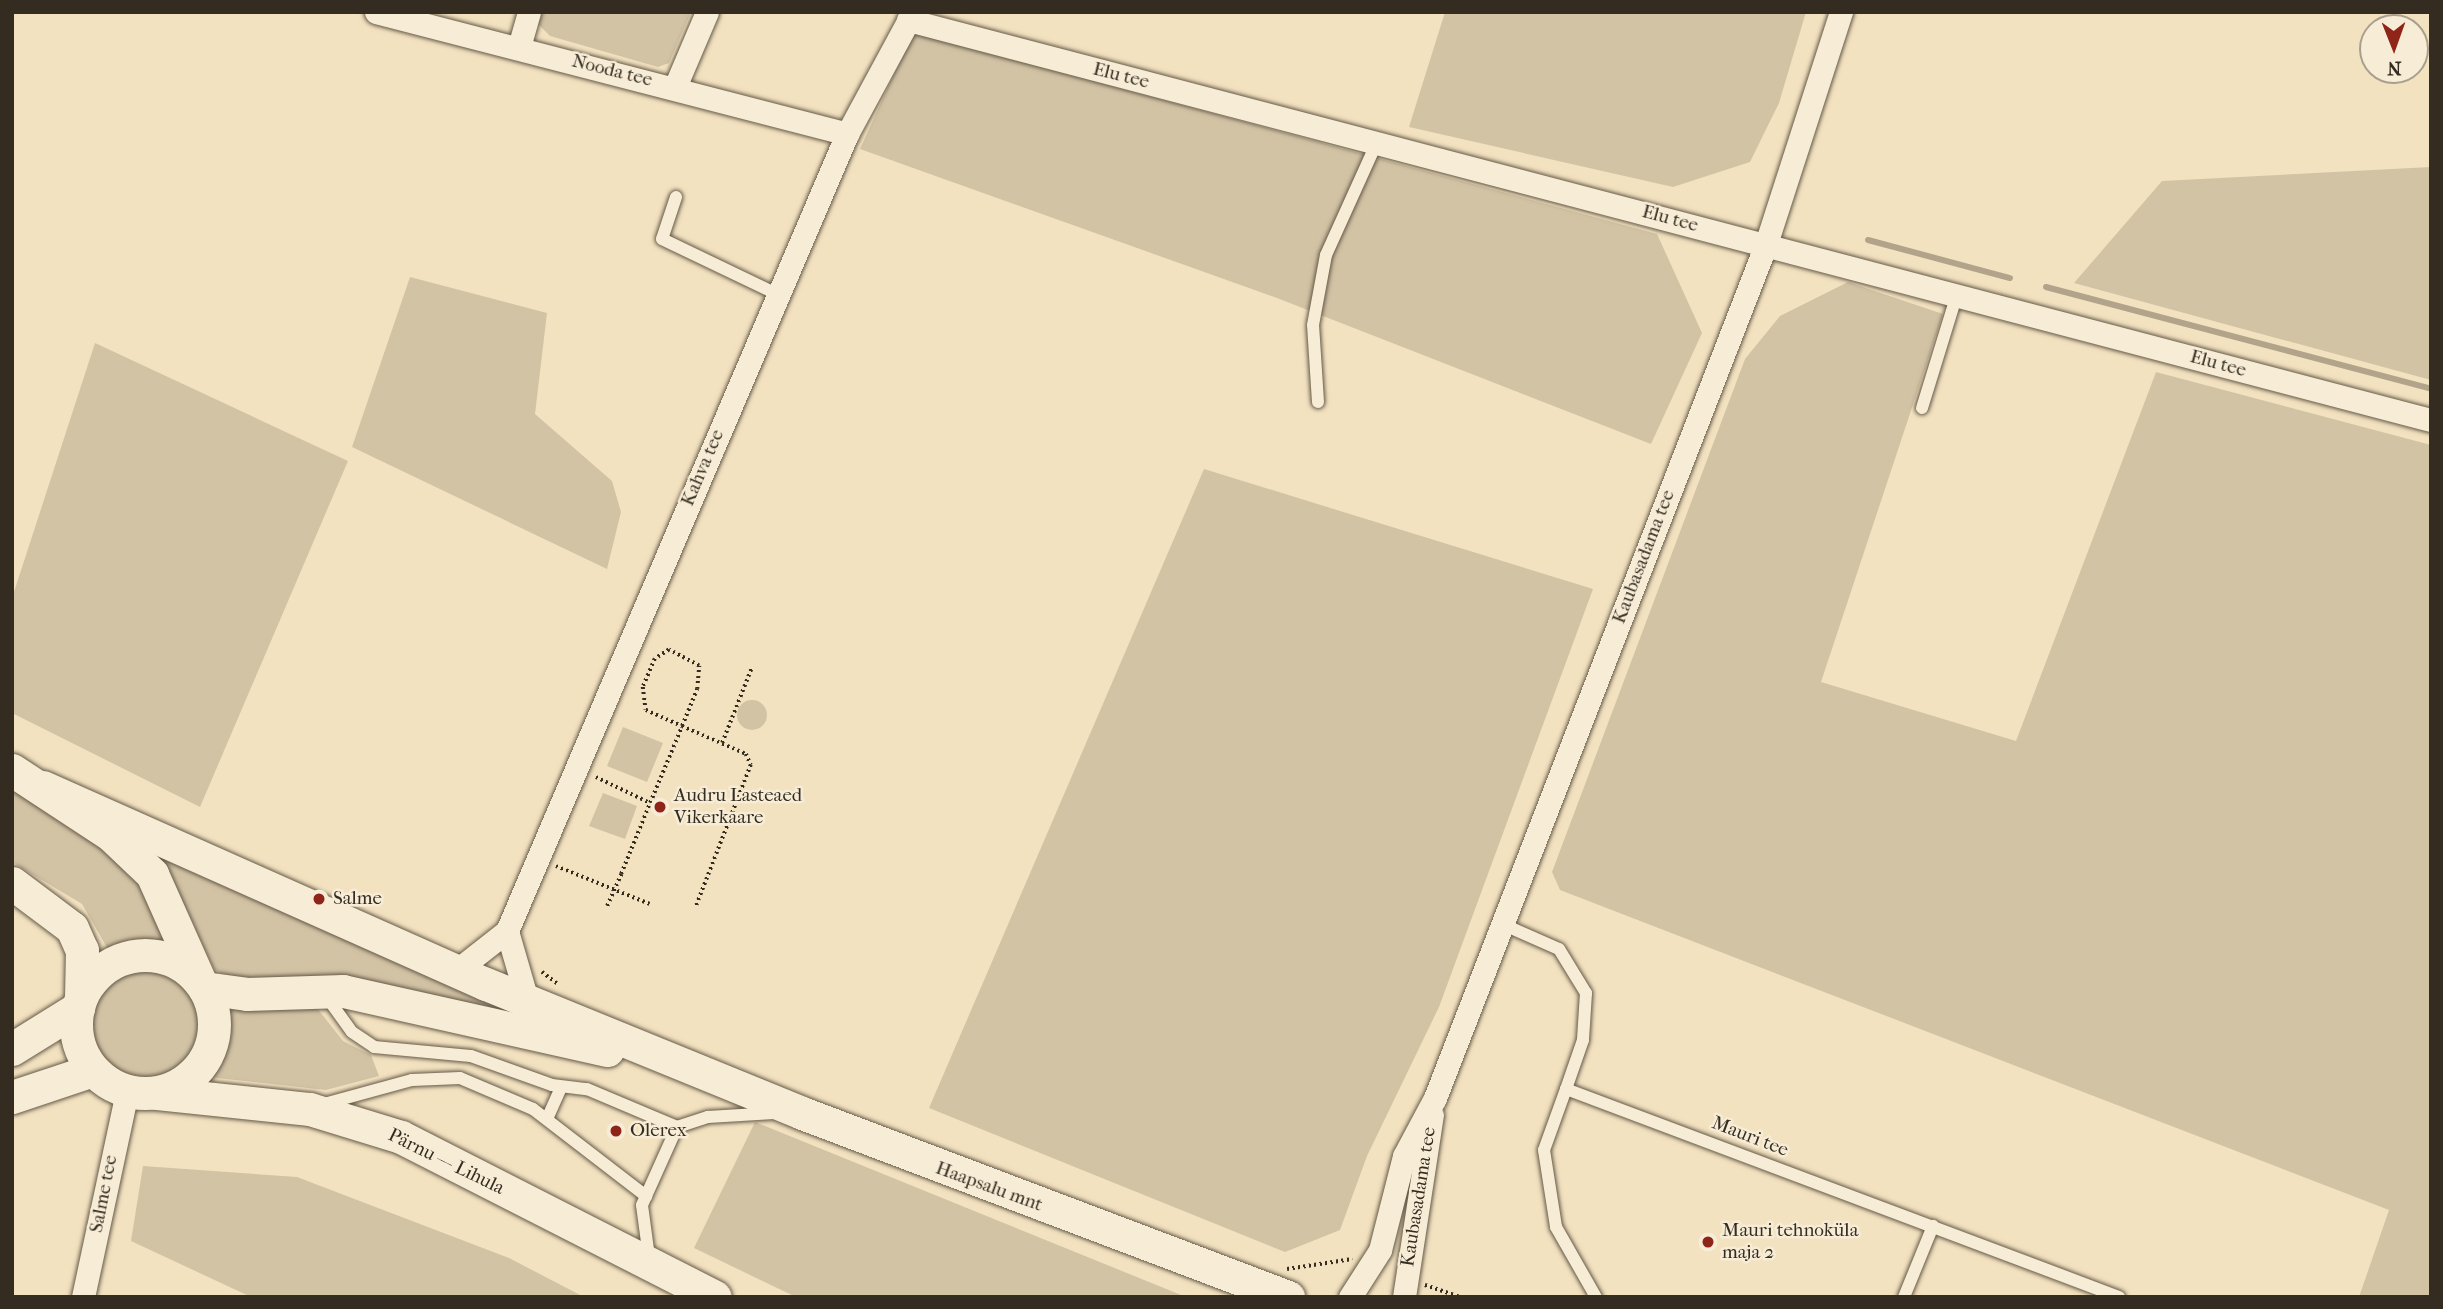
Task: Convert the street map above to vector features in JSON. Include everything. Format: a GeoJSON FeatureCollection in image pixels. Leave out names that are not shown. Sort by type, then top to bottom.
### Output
{"type":"FeatureCollection","features":[{"type":"Feature","properties":{"kind":"main road"},"geometry":{"type":"LineString","coordinates":[[12,770],[43,787],[456,971],[694,1069]]}},
{"type":"Feature","properties":{"kind":"main road"},"geometry":{"type":"LineString","coordinates":[[12,883],[72,928],[82,950],[77,1038],[93,1070],[142,1092],[190,1077],[207,1056],[214,1017],[152,874],[111,835],[43,787]]}},
{"type":"Feature","properties":{"kind":"main road"},"geometry":{"type":"LineString","coordinates":[[12,1049],[79,1002],[103,969],[135,956],[174,961],[202,985],[247,995],[321,989],[694,1069]]}},
{"type":"Feature","properties":{"kind":"main road","name":"Haapsalu mnt"},"geometry":{"type":"LineString","coordinates":[[694,1069],[802,1113],[1285,1283]]}},
{"type":"Feature","properties":{"kind":"main road"},"geometry":{"type":"LineString","coordinates":[[12,1097],[93,1070]]}},
{"type":"Feature","properties":{"kind":"main road","name":"Pärnu — Lihula"},"geometry":{"type":"LineString","coordinates":[[142,1092],[310,1109],[401,1137],[715,1297]]}},
{"type":"Feature","properties":{"kind":"street","name":"Nooda tee"},"geometry":{"type":"LineString","coordinates":[[376,12],[676,87],[846,134]]}},
{"type":"Feature","properties":{"kind":"street"},"geometry":{"type":"LineString","coordinates":[[519,47],[529,12]]}},
{"type":"Feature","properties":{"kind":"street"},"geometry":{"type":"LineString","coordinates":[[676,87],[707,12]]}},
{"type":"Feature","properties":{"kind":"street","name":"Kaubasadama tee"},"geometry":{"type":"LineString","coordinates":[[1350,1297],[1374,1265],[1404,1156],[1435,1098],[1766,244],[1841,12]]}},
{"type":"Feature","properties":{"kind":"street","name":"Elu tee"},"geometry":{"type":"LineString","coordinates":[[911,16],[2431,420]]}},
{"type":"Feature","properties":{"kind":"street","name":"Kahva tee"},"geometry":{"type":"LineString","coordinates":[[456,971],[506,931],[846,134],[911,16]]}},
{"type":"Feature","properties":{"kind":"street"},"geometry":{"type":"LineString","coordinates":[[506,931],[510,955],[527,1000]]}},
{"type":"Feature","properties":{"kind":"street","name":"Salme tee"},"geometry":{"type":"LineString","coordinates":[[83,1297],[142,1092]]}},
{"type":"Feature","properties":{"kind":"street","name":"Kaubasadama tee"},"geometry":{"type":"LineString","coordinates":[[1405,1287],[1435,1098]]}},
{"type":"Feature","properties":{"kind":"lane"},"geometry":{"type":"LineString","coordinates":[[1318,402],[1313,325],[1326,255],[1377,142]]}},
{"type":"Feature","properties":{"kind":"lane"},"geometry":{"type":"LineString","coordinates":[[676,197],[662,239],[777,294]]}},
{"type":"Feature","properties":{"kind":"lane"},"geometry":{"type":"LineString","coordinates":[[1922,408],[1958,294]]}},
{"type":"Feature","properties":{"kind":"lane"},"geometry":{"type":"LineString","coordinates":[[1502,924],[1559,949],[1586,993],[1583,1040],[1544,1150],[1556,1227],[1596,1297]]}},
{"type":"Feature","properties":{"kind":"lane"},"geometry":{"type":"LineString","coordinates":[[321,989],[352,1032],[374,1047],[471,1056],[561,1087],[587,1089],[677,1128],[743,1112],[802,1113]]}},
{"type":"Feature","properties":{"kind":"lane"},"geometry":{"type":"LineString","coordinates":[[310,1109],[412,1080],[460,1078],[547,1119],[646,1196]]}},
{"type":"Feature","properties":{"kind":"lane"},"geometry":{"type":"LineString","coordinates":[[547,1119],[561,1087]]}},
{"type":"Feature","properties":{"kind":"lane","name":"Mauri tee"},"geometry":{"type":"LineString","coordinates":[[1566,1089],[2119,1297]]}},
{"type":"Feature","properties":{"kind":"lane"},"geometry":{"type":"LineString","coordinates":[[651,1264],[642,1230],[646,1196],[677,1128]]}},
{"type":"Feature","properties":{"kind":"lane"},"geometry":{"type":"LineString","coordinates":[[1904,1297],[1933,1226]]}},
{"type":"Feature","properties":{"kind":"path"},"geometry":{"type":"LineString","coordinates":[[607,906],[682,726],[699,666],[669,650],[655,659],[643,704],[682,726],[746,754],[751,765],[696,907]]}},
{"type":"Feature","properties":{"kind":"path"},"geometry":{"type":"LineString","coordinates":[[722,743],[752,667]]}},
{"type":"Feature","properties":{"kind":"path"},"geometry":{"type":"LineString","coordinates":[[577,768],[650,803]]}},
{"type":"Feature","properties":{"kind":"path"},"geometry":{"type":"LineString","coordinates":[[538,859],[650,904]]}},
{"type":"Feature","properties":{"kind":"path"},"geometry":{"type":"LineString","coordinates":[[510,955],[562,987]]}},
{"type":"Feature","properties":{"kind":"path"},"geometry":{"type":"LineString","coordinates":[[1285,1283],[1348,1258],[1374,1265]]}},
{"type":"Feature","properties":{"kind":"path"},"geometry":{"type":"LineString","coordinates":[[1405,1287],[1459,1297]]}},
{"type":"Feature","properties":{"kind":"shaded area"},"geometry":{"type":"Polygon","coordinates":[[[541,12],[691,12],[669,63],[658,67],[550,36],[538,24],[541,12]]]}},
{"type":"Feature","properties":{"kind":"shaded area"},"geometry":{"type":"Polygon","coordinates":[[[1445,12],[1806,12],[1779,103],[1750,162],[1673,187],[1409,127],[1445,12]]]}},
{"type":"Feature","properties":{"kind":"shaded area"},"geometry":{"type":"Polygon","coordinates":[[[913,32],[1657,234],[1702,333],[1651,444],[1277,298],[860,149],[913,32]]]}},
{"type":"Feature","properties":{"kind":"shaded area"},"geometry":{"type":"Polygon","coordinates":[[[2431,167],[2431,380],[2074,283],[2162,181],[2431,167]]]}},
{"type":"Feature","properties":{"kind":"shaded area"},"geometry":{"type":"Polygon","coordinates":[[[410,277],[547,313],[535,414],[612,481],[621,512],[607,569],[352,447],[410,277]]]}},
{"type":"Feature","properties":{"kind":"shaded area"},"geometry":{"type":"Polygon","coordinates":[[[1848,282],[1943,314],[1821,682],[2016,741],[2156,372],[2431,445],[2431,1297],[2359,1297],[2389,1210],[1560,890],[1552,872],[1745,359],[1780,316],[1848,282]]]}},
{"type":"Feature","properties":{"kind":"shaded area"},"geometry":{"type":"Polygon","coordinates":[[[95,343],[348,461],[200,807],[12,713],[12,598],[95,343]]]}},
{"type":"Feature","properties":{"kind":"shaded area"},"geometry":{"type":"Polygon","coordinates":[[[1204,469],[1593,589],[1439,1007],[1367,1156],[1340,1230],[1285,1252],[929,1108],[1204,469]]]}},
{"type":"Feature","properties":{"kind":"shaded area"},"geometry":{"type":"Polygon","coordinates":[[[752,700],[763,704],[767,715],[763,726],[752,730],[741,726],[737,715],[741,704],[752,700]]]}},
{"type":"Feature","properties":{"kind":"shaded area"},"geometry":{"type":"Polygon","coordinates":[[[623,727],[663,743],[647,782],[607,766],[623,727]]]}},
{"type":"Feature","properties":{"kind":"shaded area"},"geometry":{"type":"Polygon","coordinates":[[[12,789],[75,823],[136,874],[179,950],[155,944],[109,951],[82,904],[12,862],[12,789]]]}},
{"type":"Feature","properties":{"kind":"shaded area"},"geometry":{"type":"Polygon","coordinates":[[[603,793],[637,806],[625,839],[589,826],[603,793]]]}},
{"type":"Feature","properties":{"kind":"shaded area"},"geometry":{"type":"Polygon","coordinates":[[[152,852],[527,1017],[228,977],[214,969],[174,882],[152,852]]]}},
{"type":"Feature","properties":{"kind":"shaded area"},"geometry":{"type":"Polygon","coordinates":[[[146,969],[167,973],[185,986],[198,1004],[202,1025],[198,1046],[185,1064],[167,1077],[146,1081],[125,1077],[107,1064],[94,1046],[90,1025],[94,1004],[107,986],[125,973],[146,969]]]}},
{"type":"Feature","properties":{"kind":"shaded area"},"geometry":{"type":"Polygon","coordinates":[[[274,1005],[317,1008],[343,1041],[371,1055],[379,1076],[326,1090],[208,1077],[218,1060],[224,1011],[274,1005]]]}},
{"type":"Feature","properties":{"kind":"shaded area"},"geometry":{"type":"Polygon","coordinates":[[[755,1122],[1186,1297],[796,1297],[694,1248],[755,1122]]]}},
{"type":"Feature","properties":{"kind":"shaded area"},"geometry":{"type":"Polygon","coordinates":[[[143,1166],[297,1177],[509,1258],[584,1297],[251,1297],[131,1241],[143,1166]]]}},
{"type":"Feature","properties":{"kind":"waterway"},"geometry":{"type":"LineString","coordinates":[[1868,240],[2010,278]]}},
{"type":"Feature","properties":{"kind":"waterway"},"geometry":{"type":"LineString","coordinates":[[2046,287],[2431,389]]}},
{"type":"Feature","properties":{"kind":"place","name":"Audru Lasteaed Vikerkaare"},"geometry":{"type":"Point","coordinates":[660,807]}},
{"type":"Feature","properties":{"kind":"place","name":"Salme"},"geometry":{"type":"Point","coordinates":[319,899]}},
{"type":"Feature","properties":{"kind":"place","name":"Olerex"},"geometry":{"type":"Point","coordinates":[616,1131]}},
{"type":"Feature","properties":{"kind":"place","name":"Mauri tehnoküla maja 2"},"geometry":{"type":"Point","coordinates":[1708,1242]}}]}
